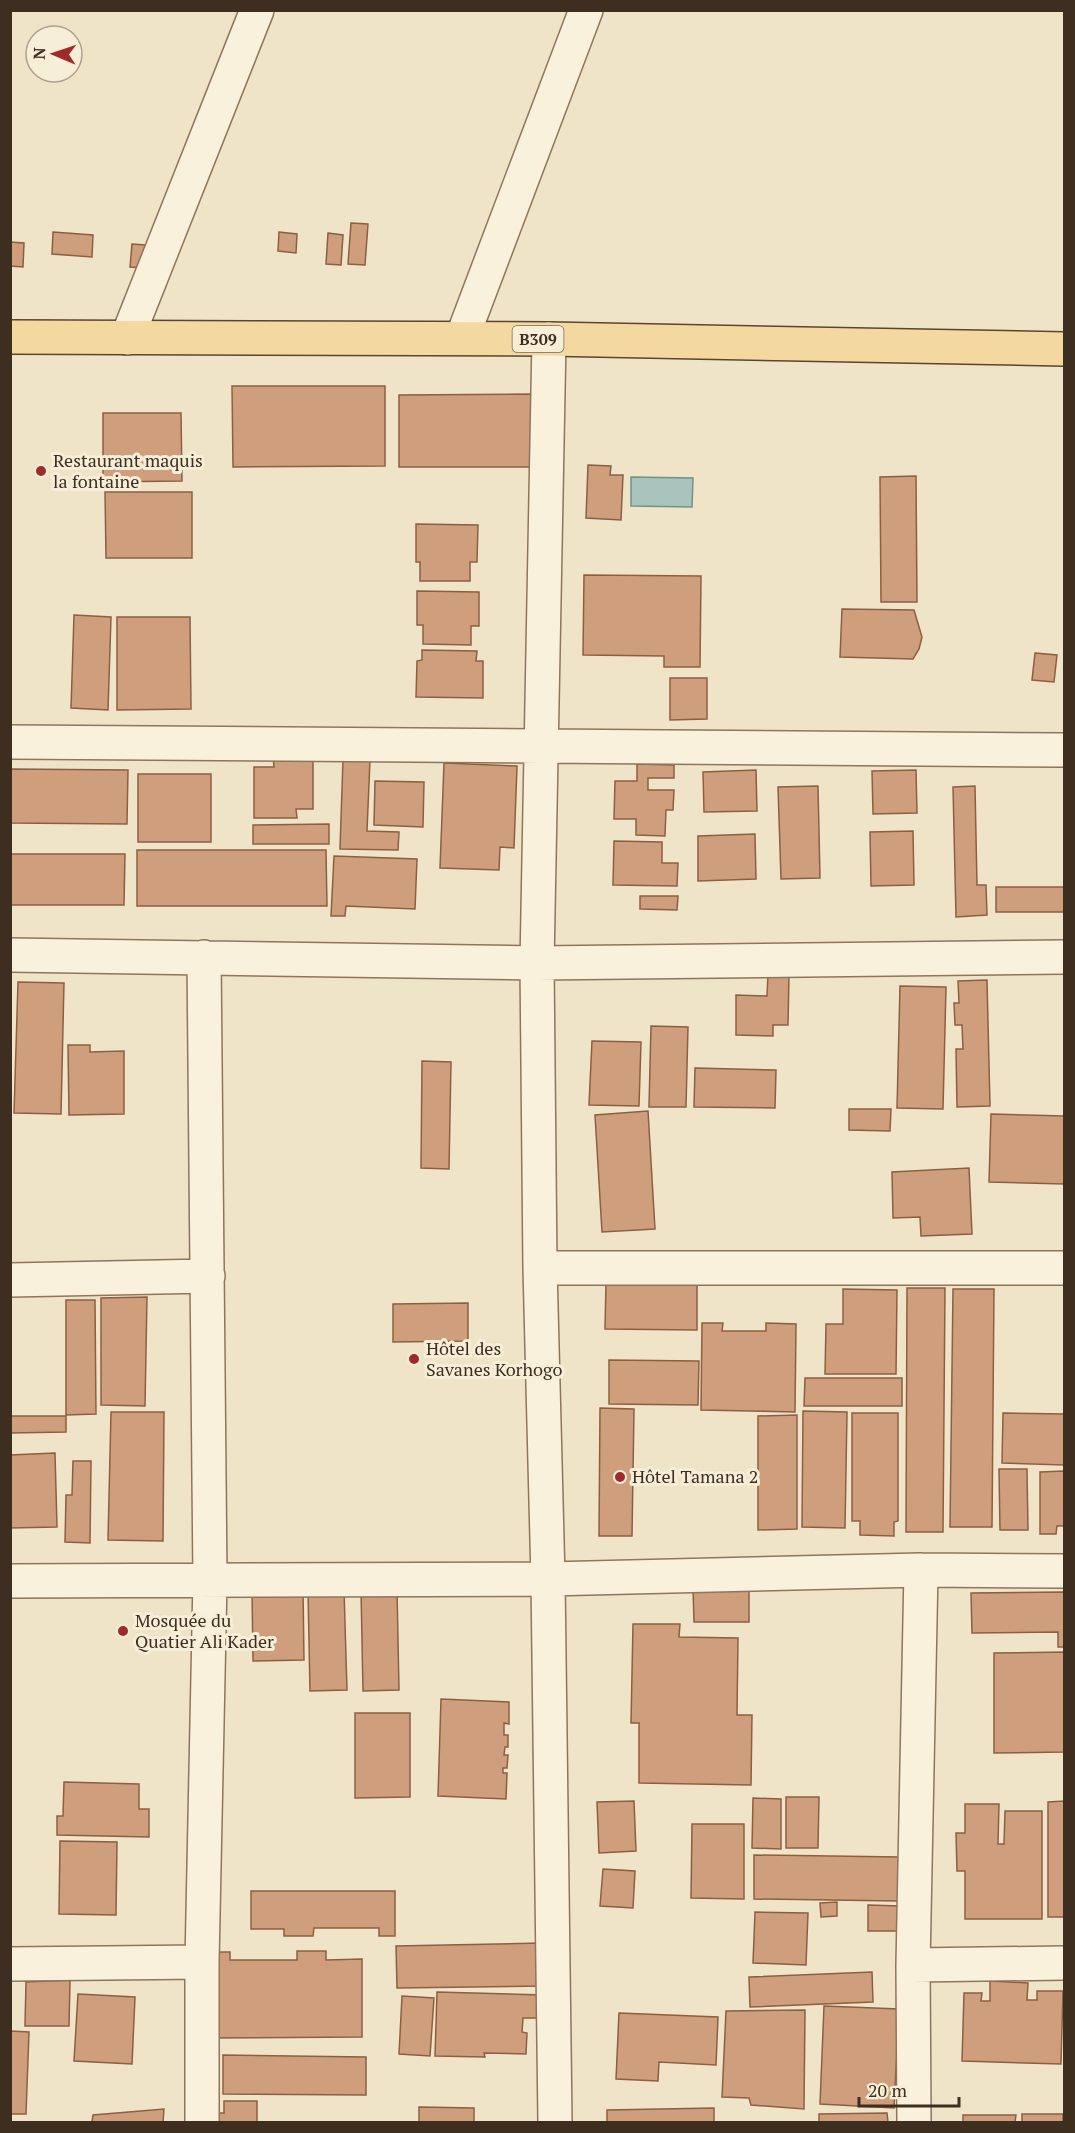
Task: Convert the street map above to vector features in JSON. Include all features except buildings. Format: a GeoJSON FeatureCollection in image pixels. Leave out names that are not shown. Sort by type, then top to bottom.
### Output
{"type":"FeatureCollection","features":[{"type":"Feature","properties":{"kind":"main road","name":"B309"},"geometry":{"type":"LineString","coordinates":[[10,337],[462,338],[1065,349]]}},
{"type":"Feature","properties":{"kind":"street"},"geometry":{"type":"LineString","coordinates":[[127,338],[257,10]]}},
{"type":"Feature","properties":{"kind":"street"},"geometry":{"type":"LineString","coordinates":[[462,338],[586,10]]}},
{"type":"Feature","properties":{"kind":"street"},"geometry":{"type":"LineString","coordinates":[[549,339],[537,963],[555,2122]]}},
{"type":"Feature","properties":{"kind":"street"},"geometry":{"type":"LineString","coordinates":[[10,742],[1065,750]]}},
{"type":"Feature","properties":{"kind":"street"},"geometry":{"type":"LineString","coordinates":[[10,955],[537,963],[1065,957]]}},
{"type":"Feature","properties":{"kind":"street"},"geometry":{"type":"LineString","coordinates":[[202,2122],[202,1962],[210,1580],[204,957]]}},
{"type":"Feature","properties":{"kind":"street"},"geometry":{"type":"LineString","coordinates":[[540,1268],[1065,1268]]}},
{"type":"Feature","properties":{"kind":"street"},"geometry":{"type":"LineString","coordinates":[[10,1280],[208,1276]]}},
{"type":"Feature","properties":{"kind":"street"},"geometry":{"type":"LineString","coordinates":[[914,2122],[913,1965],[921,1570]]}},
{"type":"Feature","properties":{"kind":"street"},"geometry":{"type":"LineString","coordinates":[[10,1581],[548,1580],[921,1570],[1065,1570]]}},
{"type":"Feature","properties":{"kind":"street"},"geometry":{"type":"LineString","coordinates":[[10,1964],[202,1962]]}},
{"type":"Feature","properties":{"kind":"street"},"geometry":{"type":"LineString","coordinates":[[913,1965],[1065,1963]]}},
{"type":"Feature","properties":{"kind":"water"},"geometry":{"type":"Polygon","coordinates":[[[631,477],[693,478],[692,507],[631,506],[631,477]]]}},
{"type":"Feature","properties":{"kind":"place","name":"Restaurant maquis la fontaine"},"geometry":{"type":"Point","coordinates":[41,471]}},
{"type":"Feature","properties":{"kind":"place","name":"Hôtel des Savanes Korhogo"},"geometry":{"type":"Point","coordinates":[414,1359]}},
{"type":"Feature","properties":{"kind":"place","name":"Hôtel Tamana 2"},"geometry":{"type":"Point","coordinates":[620,1477]}},
{"type":"Feature","properties":{"kind":"place","name":"Mosquée du Quatier Ali Kader"},"geometry":{"type":"Point","coordinates":[123,1631]}}]}
